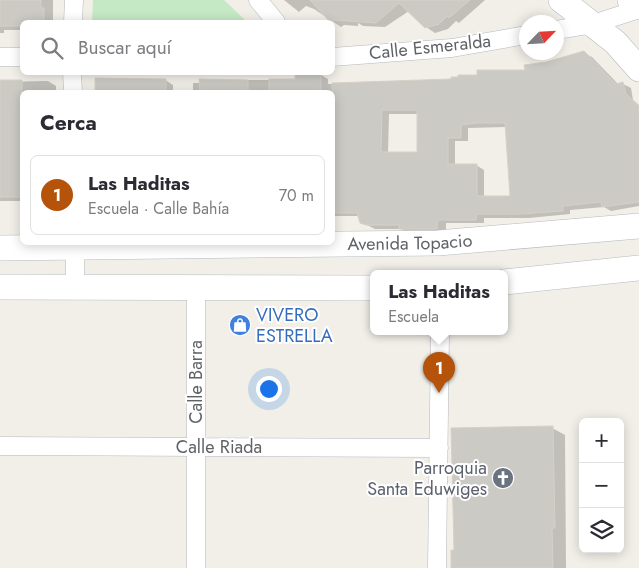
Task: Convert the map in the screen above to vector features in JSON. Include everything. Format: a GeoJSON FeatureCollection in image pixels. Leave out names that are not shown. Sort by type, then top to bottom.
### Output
{"type":"FeatureCollection","features":[{"type":"Feature","properties":{"kind":"street"},"geometry":{"type":"LineString","coordinates":[[73,20],[74,0]]}},
{"type":"Feature","properties":{"kind":"street"},"geometry":{"type":"LineString","coordinates":[[258,0],[274,20]]}},
{"type":"Feature","properties":{"kind":"street"},"geometry":{"type":"LineString","coordinates":[[562,0],[615,42],[639,69]]}},
{"type":"Feature","properties":{"kind":"street"},"geometry":{"type":"LineString","coordinates":[[564,29],[593,24],[639,8],[630,0]]}},
{"type":"Feature","properties":{"kind":"street","name":"Calle Esmeralda"},"geometry":{"type":"LineString","coordinates":[[335,57],[452,48],[519,36]]}},
{"type":"Feature","properties":{"kind":"street"},"geometry":{"type":"LineString","coordinates":[[0,57],[20,57]]}},
{"type":"Feature","properties":{"kind":"street"},"geometry":{"type":"LineString","coordinates":[[72,75],[73,90]]}},
{"type":"Feature","properties":{"kind":"street","name":"Avenida Topacio"},"geometry":{"type":"LineString","coordinates":[[335,244],[438,244],[639,226]]}},
{"type":"Feature","properties":{"kind":"street"},"geometry":{"type":"LineString","coordinates":[[75,245],[75,286]]}},
{"type":"Feature","properties":{"kind":"street","name":"Avenida Topacio"},"geometry":{"type":"LineString","coordinates":[[0,248],[75,245]]}},
{"type":"Feature","properties":{"kind":"street"},"geometry":{"type":"LineString","coordinates":[[508,282],[639,268]]}},
{"type":"Feature","properties":{"kind":"street"},"geometry":{"type":"LineString","coordinates":[[0,286],[370,288]]}},
{"type":"Feature","properties":{"kind":"street","name":"Calle Barra"},"geometry":{"type":"LineString","coordinates":[[196,286],[196,568]]}},
{"type":"Feature","properties":{"kind":"street"},"geometry":{"type":"LineString","coordinates":[[437,568],[440,335]]}},
{"type":"Feature","properties":{"kind":"street","name":"Calle Riada"},"geometry":{"type":"LineString","coordinates":[[0,446],[439,448]]}},
{"type":"Feature","properties":{"kind":"green space"},"geometry":{"type":"Polygon","coordinates":[[[93,0],[224,0],[245,20],[92,20],[93,0]]]}},
{"type":"Feature","properties":{"kind":"building"},"geometry":{"type":"Polygon","coordinates":[[[0,0],[41,0],[41,8],[44,8],[44,20],[20,20],[20,26],[0,26],[0,0]]]}},
{"type":"Feature","properties":{"kind":"building"},"geometry":{"type":"Polygon","coordinates":[[[310,0],[470,0],[449,18],[447,16],[439,24],[425,28],[399,3],[376,23],[328,20],[310,0]]]}},
{"type":"Feature","properties":{"kind":"building"},"geometry":{"type":"Polygon","coordinates":[[[584,51],[616,84],[623,82],[626,94],[639,106],[639,202],[602,207],[601,202],[563,206],[563,211],[477,214],[476,220],[438,220],[437,229],[399,229],[399,225],[366,225],[360,223],[357,213],[335,213],[335,90],[332,90],[332,83],[451,79],[451,77],[458,77],[458,75],[477,75],[477,70],[525,70],[524,65],[564,60],[564,57],[584,51]],[[382,110],[381,152],[417,152],[417,110],[382,110]],[[505,123],[461,125],[461,138],[448,138],[448,164],[477,164],[477,196],[510,196],[505,123]]]}},
{"type":"Feature","properties":{"kind":"building"},"geometry":{"type":"Polygon","coordinates":[[[295,75],[321,75],[321,90],[269,90],[269,79],[295,79],[295,75]]]}},
{"type":"Feature","properties":{"kind":"building"},"geometry":{"type":"Polygon","coordinates":[[[95,78],[166,79],[166,90],[95,90],[95,78]]]}},
{"type":"Feature","properties":{"kind":"building"},"geometry":{"type":"Polygon","coordinates":[[[199,79],[248,80],[248,90],[200,90],[199,79]]]}},
{"type":"Feature","properties":{"kind":"building"},"geometry":{"type":"Polygon","coordinates":[[[0,80],[22,80],[22,90],[20,90],[20,197],[0,197],[0,80]]]}},
{"type":"Feature","properties":{"kind":"building","name":"Parroquia Santa Eduwiges"},"geometry":{"type":"Polygon","coordinates":[[[553,426],[555,528],[552,528],[553,568],[451,568],[451,550],[454,550],[451,428],[553,426]]]}},
{"type":"Feature","properties":{"kind":"place","name":"VIVERO ESTRELLA"},"geometry":{"type":"Point","coordinates":[240,325]}},
{"type":"Feature","properties":{"kind":"place","name":"Las Haditas"},"geometry":{"type":"Point","coordinates":[439,393]}},
{"type":"Feature","properties":{"kind":"place","name":"Parroquia Santa Eduwiges"},"geometry":{"type":"Point","coordinates":[503,478]}}]}
